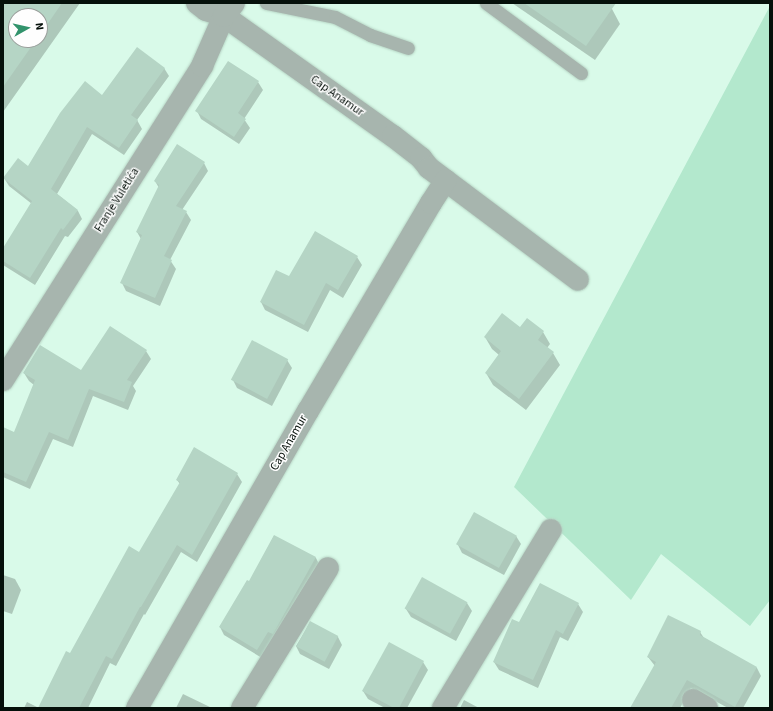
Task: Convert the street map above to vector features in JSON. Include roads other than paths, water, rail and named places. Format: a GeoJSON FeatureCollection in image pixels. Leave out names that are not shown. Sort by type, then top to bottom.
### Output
{"type":"FeatureCollection","features":[{"type":"Feature","properties":{"kind":"street","name":"Cap Anamur"},"geometry":{"type":"LineString","coordinates":[[197,3],[206,10],[229,10],[393,136],[446,180],[578,280]]}},
{"type":"Feature","properties":{"kind":"street","name":"Franje Vuletića"},"geometry":{"type":"LineString","coordinates":[[3,380],[202,66],[229,10]]}},
{"type":"Feature","properties":{"kind":"street","name":"Cap Anamur"},"geometry":{"type":"LineString","coordinates":[[137,708],[308,411],[446,180]]}},
{"type":"Feature","properties":{"kind":"street"},"geometry":{"type":"LineString","coordinates":[[443,708],[551,530]]}},
{"type":"Feature","properties":{"kind":"street"},"geometry":{"type":"LineString","coordinates":[[242,708],[328,568]]}},
{"type":"Feature","properties":{"kind":"lane"},"geometry":{"type":"LineString","coordinates":[[266,3],[335,17],[370,35],[408,48]]}},
{"type":"Feature","properties":{"kind":"lane"},"geometry":{"type":"LineString","coordinates":[[486,3],[581,74]]}}]}
